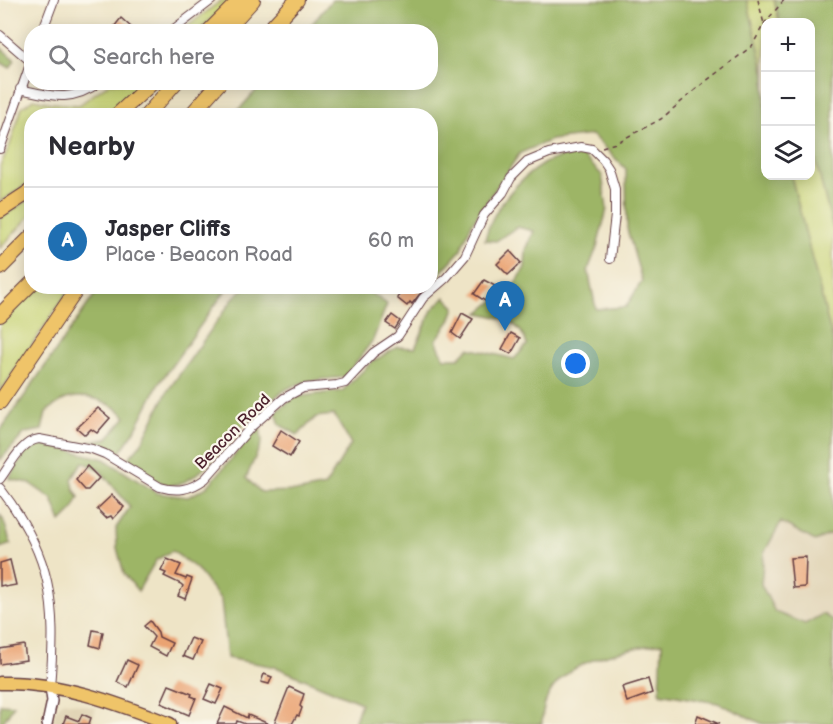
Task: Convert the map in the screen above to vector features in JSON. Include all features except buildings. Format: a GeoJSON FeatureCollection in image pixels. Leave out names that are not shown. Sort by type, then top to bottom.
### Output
{"type":"FeatureCollection","features":[{"type":"Feature","properties":{"kind":"highway"},"geometry":{"type":"LineString","coordinates":[[216,24],[240,0]]}},
{"type":"Feature","properties":{"kind":"highway"},"geometry":{"type":"LineString","coordinates":[[231,24],[253,0]]}},
{"type":"Feature","properties":{"kind":"highway"},"geometry":{"type":"LineString","coordinates":[[274,24],[297,0]]}},
{"type":"Feature","properties":{"kind":"highway"},"geometry":{"type":"LineString","coordinates":[[281,24],[303,0]]}},
{"type":"Feature","properties":{"kind":"highway"},"geometry":{"type":"LineString","coordinates":[[125,108],[144,90]]}},
{"type":"Feature","properties":{"kind":"highway"},"geometry":{"type":"LineString","coordinates":[[153,108],[169,90]]}},
{"type":"Feature","properties":{"kind":"highway"},"geometry":{"type":"LineString","coordinates":[[197,108],[213,90]]}},
{"type":"Feature","properties":{"kind":"highway"},"geometry":{"type":"LineString","coordinates":[[208,108],[223,90]]}},
{"type":"Feature","properties":{"kind":"highway"},"geometry":{"type":"LineString","coordinates":[[0,211],[24,195]]}},
{"type":"Feature","properties":{"kind":"highway"},"geometry":{"type":"LineString","coordinates":[[0,268],[24,244]]}},
{"type":"Feature","properties":{"kind":"highway"},"geometry":{"type":"LineString","coordinates":[[0,315],[24,291]]}},
{"type":"Feature","properties":{"kind":"highway"},"geometry":{"type":"LineString","coordinates":[[0,402],[74,294]]}},
{"type":"Feature","properties":{"kind":"main road"},"geometry":{"type":"LineString","coordinates":[[0,683],[26,683],[90,696],[170,724]]}},
{"type":"Feature","properties":{"kind":"street"},"geometry":{"type":"LineString","coordinates":[[45,24],[54,0]]}},
{"type":"Feature","properties":{"kind":"street"},"geometry":{"type":"LineString","coordinates":[[180,24],[212,0]]}},
{"type":"Feature","properties":{"kind":"street"},"geometry":{"type":"LineString","coordinates":[[0,35],[24,54]]}},
{"type":"Feature","properties":{"kind":"street"},"geometry":{"type":"LineString","coordinates":[[0,149],[24,78]]}},
{"type":"Feature","properties":{"kind":"street"},"geometry":{"type":"LineString","coordinates":[[20,88],[24,89]]}},
{"type":"Feature","properties":{"kind":"street"},"geometry":{"type":"LineString","coordinates":[[30,90],[65,97],[88,90]]}},
{"type":"Feature","properties":{"kind":"street","name":"Beacon Road"},"geometry":{"type":"LineString","coordinates":[[438,285],[465,256],[484,215],[527,162],[549,153],[581,147],[592,149]]}},
{"type":"Feature","properties":{"kind":"street"},"geometry":{"type":"LineString","coordinates":[[592,149],[603,159],[609,169],[615,189],[615,215],[610,259]]}},
{"type":"Feature","properties":{"kind":"street","name":"Beacon Road"},"geometry":{"type":"LineString","coordinates":[[0,479],[24,446],[39,439],[105,454],[160,487],[179,490],[196,485],[205,479],[251,427],[284,398],[303,388],[345,383],[373,353],[398,336],[428,294]]}},
{"type":"Feature","properties":{"kind":"street"},"geometry":{"type":"LineString","coordinates":[[0,488],[28,528],[37,546],[45,573],[52,609],[50,687],[52,701],[47,724]]}},
{"type":"Feature","properties":{"kind":"path"},"geometry":{"type":"LineString","coordinates":[[758,0],[762,18]]}},
{"type":"Feature","properties":{"kind":"path"},"geometry":{"type":"LineString","coordinates":[[769,18],[783,0]]}},
{"type":"Feature","properties":{"kind":"path"},"geometry":{"type":"LineString","coordinates":[[592,149],[616,143],[661,119],[752,45],[761,29]]}},
{"type":"Feature","properties":{"kind":"shaded area"},"geometry":{"type":"Polygon","coordinates":[[[781,522],[815,541],[833,533],[833,621],[823,614],[805,624],[775,612],[761,584],[764,553],[781,522]]]}},
{"type":"Feature","properties":{"kind":"shaded area"},"geometry":{"type":"Polygon","coordinates":[[[63,701],[96,708],[91,724],[53,723],[55,711],[63,701]]]}},
{"type":"Feature","properties":{"kind":"green space"},"geometry":{"type":"Polygon","coordinates":[[[222,0],[231,0],[206,24],[190,24],[222,0]]]}},
{"type":"Feature","properties":{"kind":"green space"},"geometry":{"type":"Polygon","coordinates":[[[332,0],[747,0],[761,58],[761,180],[792,180],[833,342],[833,533],[815,541],[781,522],[764,553],[761,584],[775,612],[805,624],[823,614],[833,621],[833,724],[763,724],[718,703],[660,693],[662,643],[604,656],[567,674],[554,687],[545,703],[542,724],[354,724],[361,703],[276,667],[227,658],[221,600],[196,568],[172,551],[156,560],[138,591],[124,574],[117,548],[116,528],[130,507],[99,469],[83,462],[72,479],[79,497],[72,511],[61,522],[52,499],[29,483],[9,479],[25,453],[40,443],[104,459],[157,493],[188,497],[207,487],[260,426],[262,442],[246,478],[261,492],[301,491],[325,486],[351,444],[334,415],[316,417],[298,435],[280,425],[276,412],[295,397],[342,391],[372,362],[397,347],[415,348],[432,310],[445,297],[455,307],[450,321],[436,340],[444,358],[459,358],[469,348],[514,359],[527,345],[520,330],[515,325],[495,316],[479,313],[517,282],[525,267],[526,250],[534,231],[517,227],[496,241],[485,240],[488,229],[506,197],[524,178],[547,162],[579,152],[602,175],[607,209],[588,270],[596,309],[626,307],[642,281],[627,229],[626,169],[592,135],[551,140],[520,153],[472,223],[460,251],[438,275],[438,108],[240,108],[257,90],[438,90],[438,24],[312,24],[332,0]]]}},
{"type":"Feature","properties":{"kind":"green space"},"geometry":{"type":"Polygon","coordinates":[[[747,0],[774,0],[778,18],[761,18],[761,58],[747,0]]]}},
{"type":"Feature","properties":{"kind":"green space"},"geometry":{"type":"Polygon","coordinates":[[[774,0],[833,0],[833,229],[815,158],[815,18],[779,18],[774,0]]]}},
{"type":"Feature","properties":{"kind":"green space"},"geometry":{"type":"Polygon","coordinates":[[[0,47],[15,60],[10,68],[0,62],[0,47]]]}},
{"type":"Feature","properties":{"kind":"green space"},"geometry":{"type":"Polygon","coordinates":[[[100,90],[137,90],[117,108],[24,108],[24,187],[0,202],[0,166],[10,145],[22,107],[34,99],[79,105],[100,90]]]}},
{"type":"Feature","properties":{"kind":"green space"},"geometry":{"type":"Polygon","coordinates":[[[815,158],[833,229],[833,342],[792,180],[815,180],[815,158]]]}},
{"type":"Feature","properties":{"kind":"green space"},"geometry":{"type":"Polygon","coordinates":[[[24,203],[24,222],[0,248],[0,218],[24,203]]]}},
{"type":"Feature","properties":{"kind":"green space"},"geometry":{"type":"Polygon","coordinates":[[[28,294],[66,294],[0,392],[0,324],[28,294]]]}},
{"type":"Feature","properties":{"kind":"green space"},"geometry":{"type":"Polygon","coordinates":[[[95,294],[223,294],[158,385],[134,432],[117,456],[104,447],[88,442],[107,439],[126,417],[101,401],[86,397],[64,400],[46,412],[42,430],[25,433],[0,460],[0,431],[95,294]]]}},
{"type":"Feature","properties":{"kind":"green space"},"geometry":{"type":"Polygon","coordinates":[[[237,294],[372,294],[387,304],[373,340],[345,377],[297,384],[286,390],[268,402],[247,421],[212,460],[192,478],[170,485],[159,482],[126,461],[141,444],[167,392],[237,294]]]}},
{"type":"Feature","properties":{"kind":"green space"},"geometry":{"type":"Polygon","coordinates":[[[0,515],[11,544],[0,548],[0,515]]]}},
{"type":"Feature","properties":{"kind":"green space"},"geometry":{"type":"Polygon","coordinates":[[[0,704],[14,705],[2,724],[0,724],[0,704]]]}},
{"type":"Feature","properties":{"kind":"place","name":"Jasper Cliffs"},"geometry":{"type":"Point","coordinates":[505,331]}}]}
